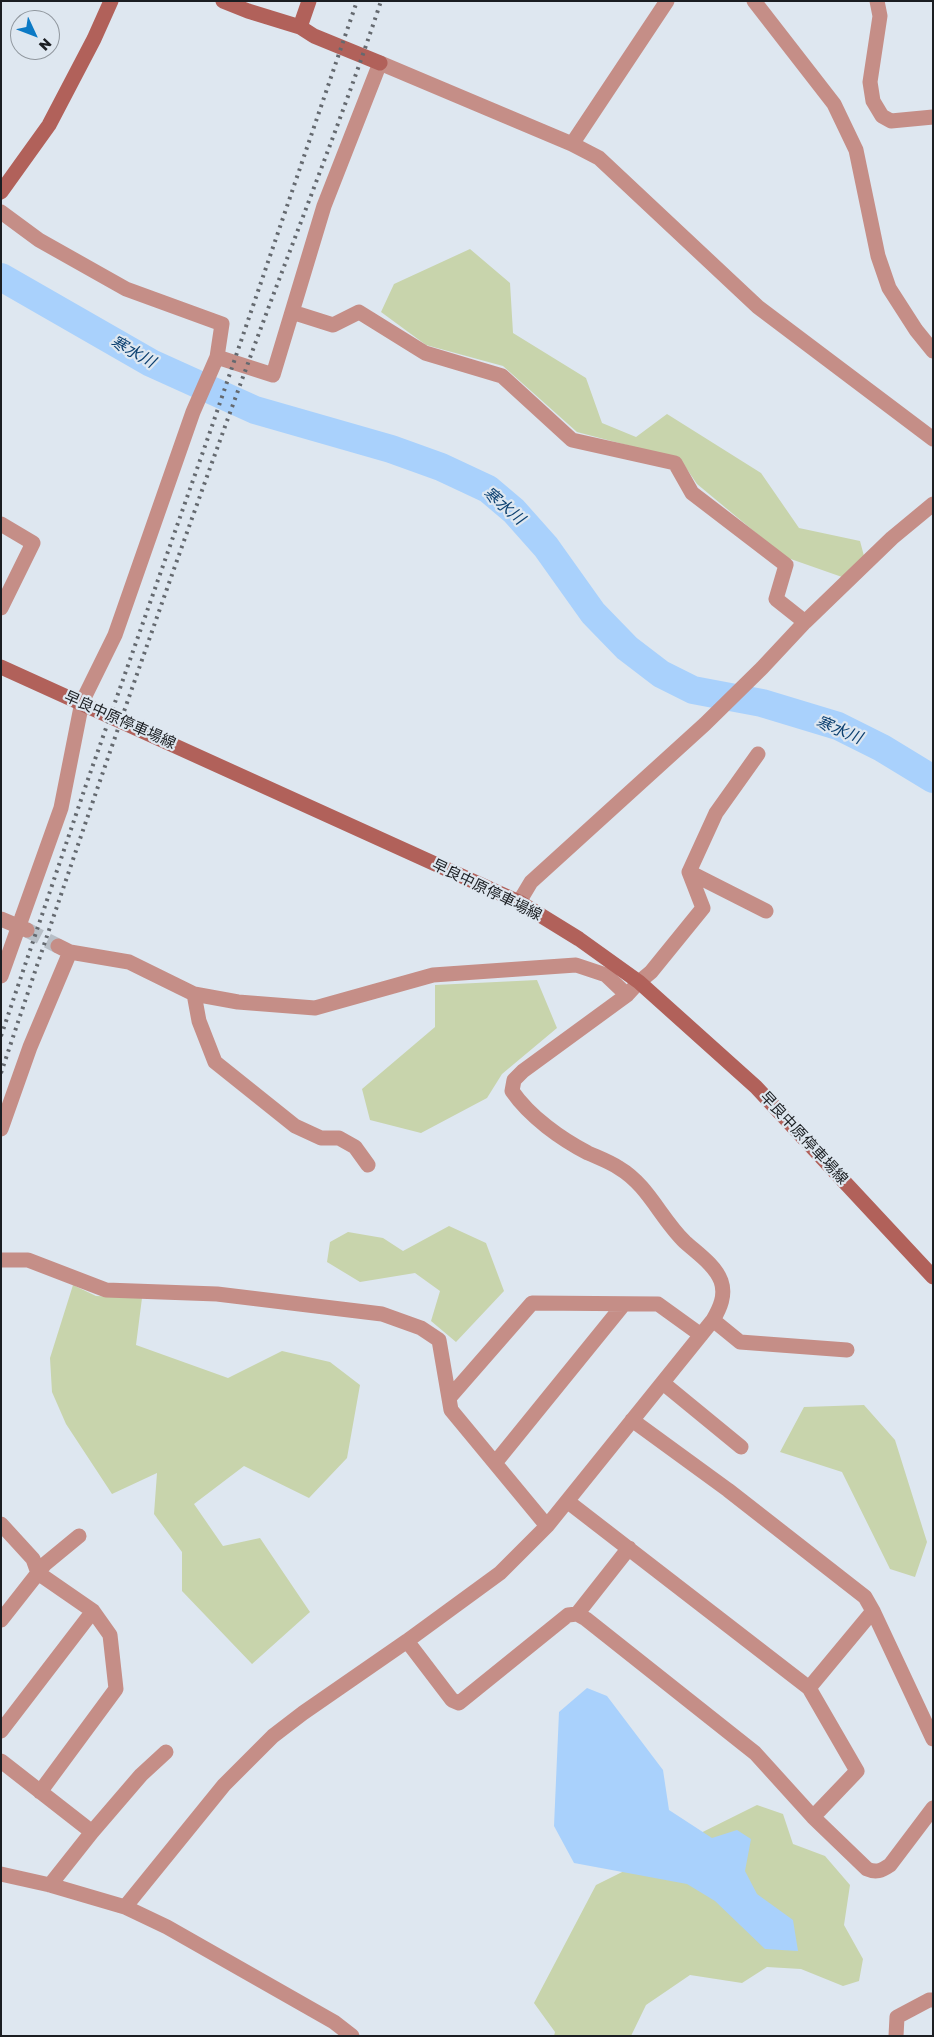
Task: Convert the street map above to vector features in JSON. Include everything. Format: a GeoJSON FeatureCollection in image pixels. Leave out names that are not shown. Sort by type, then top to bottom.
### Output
{"type":"FeatureCollection","features":[{"type":"Feature","properties":{"kind":"main road"},"geometry":{"type":"LineString","coordinates":[[1,192],[49,125],[94,39],[111,1]]}},
{"type":"Feature","properties":{"kind":"main road"},"geometry":{"type":"LineString","coordinates":[[223,1],[300,27],[314,36],[380,63]]}},
{"type":"Feature","properties":{"kind":"main road"},"geometry":{"type":"LineString","coordinates":[[300,27],[309,1]]}},
{"type":"Feature","properties":{"kind":"main road","name":"早良中原停車場線"},"geometry":{"type":"LineString","coordinates":[[1,667],[82,702],[519,902],[579,938],[639,982],[756,1087],[932,1275]]}},
{"type":"Feature","properties":{"kind":"street"},"geometry":{"type":"LineString","coordinates":[[572,144],[666,1]]}},
{"type":"Feature","properties":{"kind":"street"},"geometry":{"type":"LineString","coordinates":[[754,1],[834,104],[856,150],[878,256],[889,288],[916,330],[933,351]]}},
{"type":"Feature","properties":{"kind":"street"},"geometry":{"type":"LineString","coordinates":[[877,1],[880,16],[870,82],[873,101],[882,116],[890,120],[933,117]]}},
{"type":"Feature","properties":{"kind":"street"},"geometry":{"type":"LineString","coordinates":[[217,357],[273,375],[324,206],[380,63],[572,144],[599,158],[758,307],[933,439]]}},
{"type":"Feature","properties":{"kind":"street"},"geometry":{"type":"LineString","coordinates":[[1,212],[39,240],[126,289],[222,324],[217,357],[194,412],[115,635],[82,702],[61,808],[22,929],[1,976]]}},
{"type":"Feature","properties":{"kind":"street"},"geometry":{"type":"LineString","coordinates":[[292,312],[333,325],[359,312],[425,353],[502,376],[572,440],[675,464],[692,493],[786,565],[776,599],[805,622]]}},
{"type":"Feature","properties":{"kind":"street"},"geometry":{"type":"LineString","coordinates":[[519,902],[531,882],[704,724],[892,538],[933,504]]}},
{"type":"Feature","properties":{"kind":"street"},"geometry":{"type":"LineString","coordinates":[[1,524],[33,543],[1,608]]}},
{"type":"Feature","properties":{"kind":"street"},"geometry":{"type":"LineString","coordinates":[[125,1908],[224,1785],[273,1736],[500,1573],[547,1526],[663,1383],[713,1320],[721,1307],[723,1294],[720,1280],[706,1261],[670,1226],[642,1188],[620,1168],[563,1138],[520,1104],[512,1091],[514,1080],[523,1071],[627,995],[651,972],[702,908],[689,872],[716,812],[758,754]]}},
{"type":"Feature","properties":{"kind":"street"},"geometry":{"type":"LineString","coordinates":[[689,872],[766,911]]}},
{"type":"Feature","properties":{"kind":"street"},"geometry":{"type":"LineString","coordinates":[[1,919],[22,929]]}},
{"type":"Feature","properties":{"kind":"street"},"geometry":{"type":"LineString","coordinates":[[1,1129],[64,949],[129,962],[194,994],[238,1002],[315,1008],[433,975],[576,965],[606,975],[627,995]]}},
{"type":"Feature","properties":{"kind":"street"},"geometry":{"type":"LineString","coordinates":[[194,994],[198,1021],[215,1062],[296,1126],[321,1138],[339,1138],[355,1147],[368,1165]]}},
{"type":"Feature","properties":{"kind":"street"},"geometry":{"type":"LineString","coordinates":[[1,1260],[28,1260],[106,1290],[217,1294],[382,1314],[421,1328],[440,1340],[451,1410],[547,1526]]}},
{"type":"Feature","properties":{"kind":"street"},"geometry":{"type":"LineString","coordinates":[[449,1398],[532,1303],[658,1304],[701,1335]]}},
{"type":"Feature","properties":{"kind":"street"},"geometry":{"type":"LineString","coordinates":[[495,1463],[624,1304]]}},
{"type":"Feature","properties":{"kind":"street"},"geometry":{"type":"LineString","coordinates":[[713,1320],[740,1342],[847,1350]]}},
{"type":"Feature","properties":{"kind":"street"},"geometry":{"type":"LineString","coordinates":[[663,1383],[741,1447]]}},
{"type":"Feature","properties":{"kind":"street"},"geometry":{"type":"LineString","coordinates":[[632,1420],[728,1490],[865,1597],[933,1739]]}},
{"type":"Feature","properties":{"kind":"street"},"geometry":{"type":"LineString","coordinates":[[567,1501],[809,1688],[857,1771],[813,1817]]}},
{"type":"Feature","properties":{"kind":"street"},"geometry":{"type":"LineString","coordinates":[[1,1524],[33,1559],[38,1573],[93,1612],[110,1635],[116,1689],[40,1792]]}},
{"type":"Feature","properties":{"kind":"street"},"geometry":{"type":"LineString","coordinates":[[1,1620],[45,1564],[79,1536]]}},
{"type":"Feature","properties":{"kind":"street"},"geometry":{"type":"LineString","coordinates":[[577,1614],[629,1548]]}},
{"type":"Feature","properties":{"kind":"street"},"geometry":{"type":"LineString","coordinates":[[809,1688],[873,1611]]}},
{"type":"Feature","properties":{"kind":"street"},"geometry":{"type":"LineString","coordinates":[[1,1731],[93,1612]]}},
{"type":"Feature","properties":{"kind":"street"},"geometry":{"type":"LineString","coordinates":[[407,1641],[452,1700],[459,1703],[568,1615],[577,1614],[586,1619],[755,1752],[813,1817],[867,1869],[874,1872],[890,1865],[933,1808]]}},
{"type":"Feature","properties":{"kind":"street"},"geometry":{"type":"LineString","coordinates":[[50,1885],[92,1832],[141,1776],[166,1752]]}},
{"type":"Feature","properties":{"kind":"street"},"geometry":{"type":"LineString","coordinates":[[1,1761],[92,1832]]}},
{"type":"Feature","properties":{"kind":"street"},"geometry":{"type":"LineString","coordinates":[[1,1874],[50,1885],[125,1908],[167,1927],[334,2022],[352,2036]]}},
{"type":"Feature","properties":{"kind":"street"},"geometry":{"type":"LineString","coordinates":[[896,2036],[897,2017],[929,2000],[933,2000]]}},
{"type":"Feature","properties":{"kind":"green space"},"geometry":{"type":"Polygon","coordinates":[[[470,249],[510,283],[513,333],[586,378],[602,423],[636,437],[667,414],[761,473],[799,528],[860,541],[864,556],[842,577],[785,557],[697,484],[680,459],[577,432],[503,366],[426,345],[381,312],[394,284],[470,249]]]}},
{"type":"Feature","properties":{"kind":"green space"},"geometry":{"type":"Polygon","coordinates":[[[537,980],[557,1028],[502,1074],[487,1098],[421,1133],[370,1120],[362,1089],[435,1027],[435,985],[537,980]]]}},
{"type":"Feature","properties":{"kind":"green space"},"geometry":{"type":"Polygon","coordinates":[[[449,1226],[486,1243],[504,1291],[456,1342],[431,1321],[440,1291],[415,1273],[360,1282],[327,1262],[330,1242],[348,1232],[383,1238],[403,1251],[449,1226]]]}},
{"type":"Feature","properties":{"kind":"green space"},"geometry":{"type":"Polygon","coordinates":[[[73,1285],[96,1296],[142,1298],[136,1345],[228,1378],[282,1351],[330,1362],[360,1385],[347,1458],[309,1498],[244,1466],[194,1504],[223,1546],[260,1538],[310,1612],[252,1664],[182,1591],[182,1552],[154,1514],[157,1473],[112,1494],[66,1424],[52,1392],[50,1358],[73,1285]]]}},
{"type":"Feature","properties":{"kind":"green space"},"geometry":{"type":"Polygon","coordinates":[[[864,1405],[895,1440],[927,1542],[915,1577],[890,1569],[842,1472],[780,1452],[804,1407],[864,1405]]]}},
{"type":"Feature","properties":{"kind":"green space"},"geometry":{"type":"Polygon","coordinates":[[[757,1805],[783,1814],[793,1844],[825,1856],[850,1885],[844,1925],[863,1959],[859,1981],[843,1986],[801,1969],[767,1967],[742,1983],[690,1975],[646,2005],[631,2036],[554,2036],[555,2032],[534,2003],[596,1885],[757,1805]]]}},
{"type":"Feature","properties":{"kind":"water"},"geometry":{"type":"Polygon","coordinates":[[[587,1688],[607,1696],[663,1770],[669,1810],[712,1838],[737,1830],[751,1839],[745,1871],[757,1894],[793,1920],[798,1951],[765,1949],[715,1901],[687,1884],[574,1863],[554,1826],[559,1712],[587,1688]]]}},
{"type":"Feature","properties":{"kind":"waterway","name":"寒水川"},"geometry":{"type":"LineString","coordinates":[[1,277],[151,363],[255,410],[391,449],[441,467],[488,489],[514,511],[546,547],[593,613],[627,648],[661,674],[693,690],[762,703],[838,726],[882,748],[933,779]]}},
{"type":"Feature","properties":{"kind":"tunnel"},"geometry":{"type":"LineString","coordinates":[[27,930],[58,946]]}},
{"type":"Feature","properties":{"kind":"railway"},"geometry":{"type":"LineString","coordinates":[[1,1036],[357,1]]}},
{"type":"Feature","properties":{"kind":"railway"},"geometry":{"type":"LineString","coordinates":[[1,1073],[92,803],[186,534],[381,1]]}}]}
